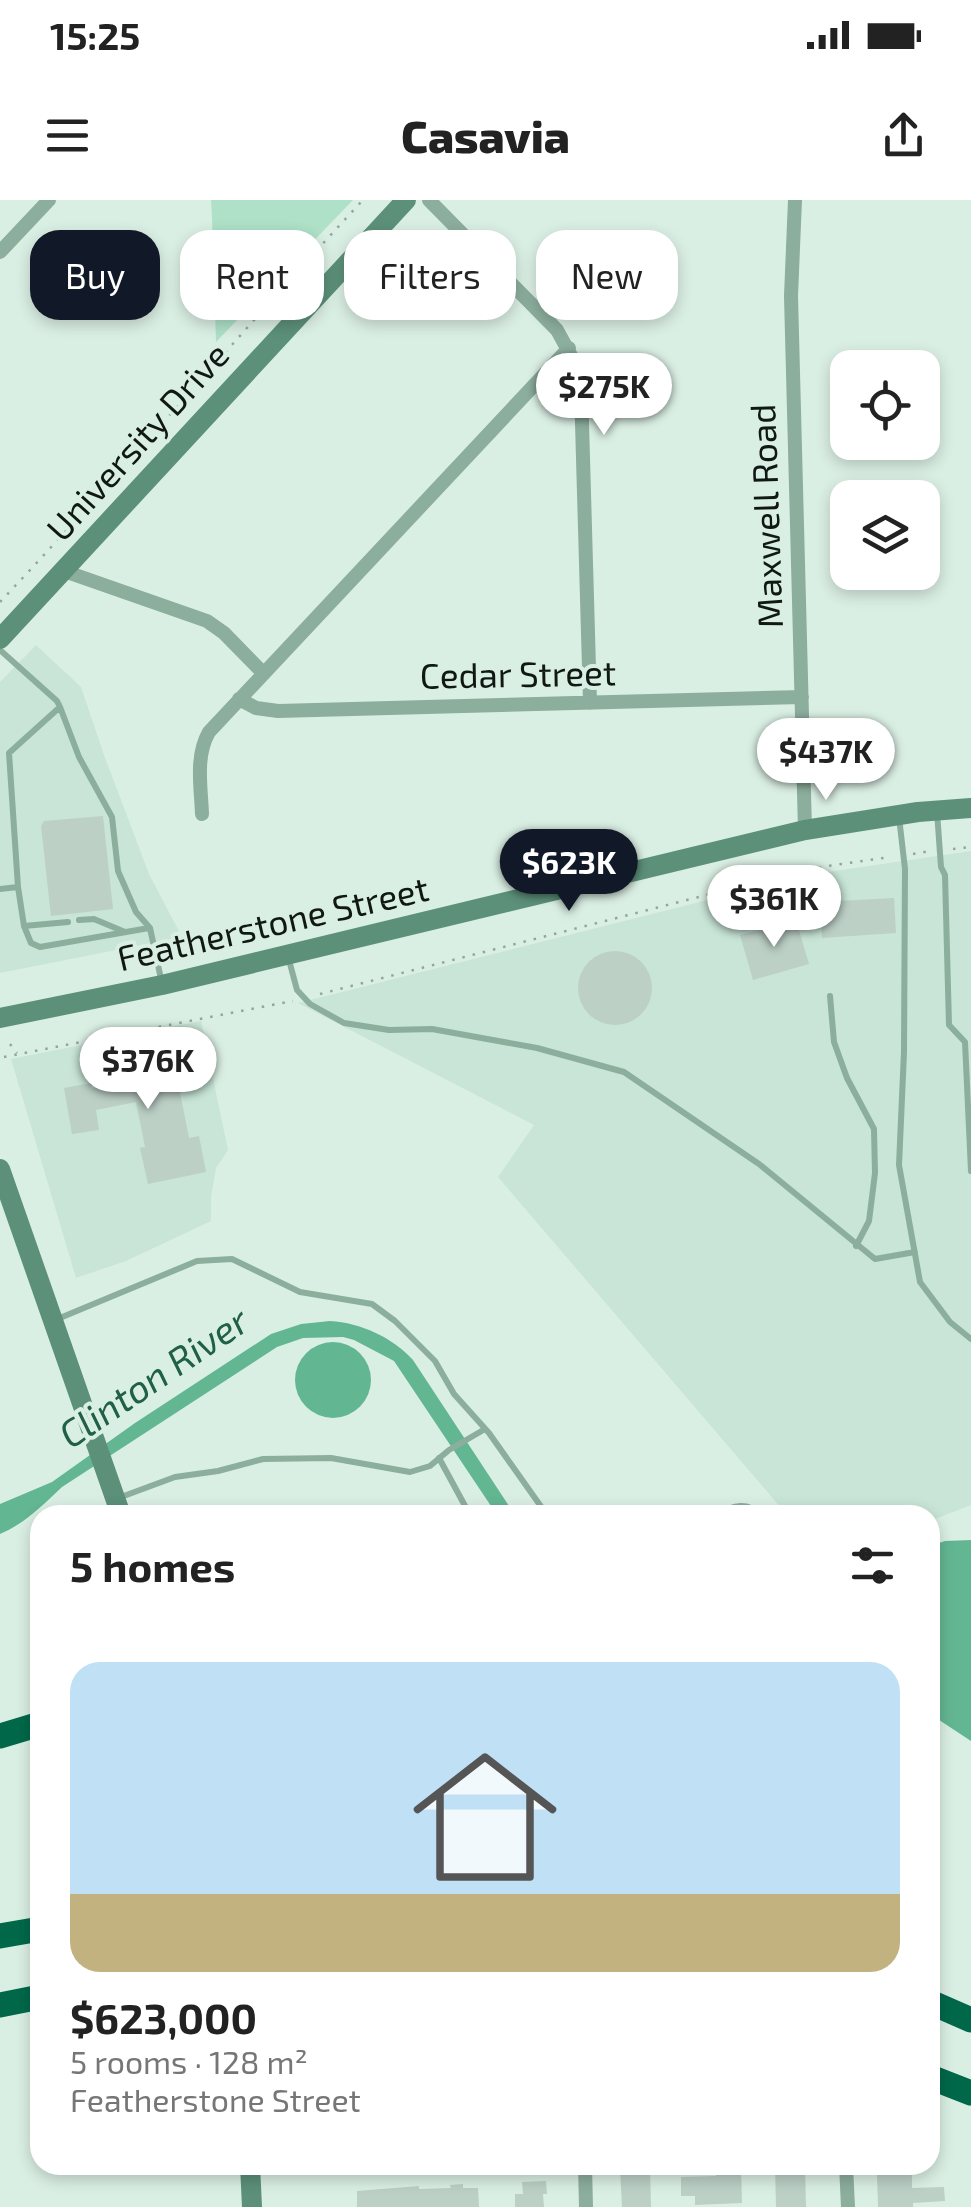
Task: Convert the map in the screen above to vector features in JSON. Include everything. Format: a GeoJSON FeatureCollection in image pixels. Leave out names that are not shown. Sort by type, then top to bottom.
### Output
{"type":"FeatureCollection","features":[{"type":"Feature","properties":{"kind":"highway"},"geometry":{"type":"LineString","coordinates":[[0,1736],[30,1727]]}},
{"type":"Feature","properties":{"kind":"highway"},"geometry":{"type":"LineString","coordinates":[[0,1936],[30,1931]]}},
{"type":"Feature","properties":{"kind":"highway"},"geometry":{"type":"LineString","coordinates":[[4,2006],[30,2000]]}},
{"type":"Feature","properties":{"kind":"highway"},"geometry":{"type":"LineString","coordinates":[[940,2081],[971,2093]]}},
{"type":"Feature","properties":{"kind":"street"},"geometry":{"type":"LineString","coordinates":[[0,252],[49,200]]}},
{"type":"Feature","properties":{"kind":"street","name":"University Drive"},"geometry":{"type":"LineString","coordinates":[[0,639],[406,200]]}},
{"type":"Feature","properties":{"kind":"street"},"geometry":{"type":"LineString","coordinates":[[429,200],[557,330],[569,348],[581,388],[590,703]]}},
{"type":"Feature","properties":{"kind":"street","name":"Maxwell Road"},"geometry":{"type":"LineString","coordinates":[[794,200],[791,296],[805,830]]}},
{"type":"Feature","properties":{"kind":"street"},"geometry":{"type":"LineString","coordinates":[[202,814],[200,758],[209,732],[569,348]]}},
{"type":"Feature","properties":{"kind":"street"},"geometry":{"type":"LineString","coordinates":[[64,572],[208,621],[263,673]]}},
{"type":"Feature","properties":{"kind":"street","name":"Cedar Street"},"geometry":{"type":"LineString","coordinates":[[239,699],[256,708],[278,711],[802,697]]}},
{"type":"Feature","properties":{"kind":"street","name":"Featherstone Street"},"geometry":{"type":"LineString","coordinates":[[0,1018],[162,985],[805,830],[971,808]]}},
{"type":"Feature","properties":{"kind":"street"},"geometry":{"type":"LineString","coordinates":[[2,1179],[116,1502]]}},
{"type":"Feature","properties":{"kind":"street"},"geometry":{"type":"LineString","coordinates":[[250,2175],[252,2207]]}},
{"type":"Feature","properties":{"kind":"street"},"geometry":{"type":"LineString","coordinates":[[584,2175],[586,2207]]}},
{"type":"Feature","properties":{"kind":"street"},"geometry":{"type":"LineString","coordinates":[[846,2175],[848,2207]]}},
{"type":"Feature","properties":{"kind":"lane"},"geometry":{"type":"LineString","coordinates":[[0,650],[60,707],[79,757],[112,817],[118,871],[136,912],[150,928],[162,985]]}},
{"type":"Feature","properties":{"kind":"lane"},"geometry":{"type":"LineString","coordinates":[[60,707],[8,753],[24,926],[31,943],[40,947],[150,928]]}},
{"type":"Feature","properties":{"kind":"lane"},"geometry":{"type":"LineString","coordinates":[[938,810],[941,867],[945,876],[949,1025],[965,1042],[971,1172]]}},
{"type":"Feature","properties":{"kind":"lane"},"geometry":{"type":"LineString","coordinates":[[898,815],[905,869],[900,1165],[920,1282],[950,1322],[971,1339]]}},
{"type":"Feature","properties":{"kind":"lane"},"geometry":{"type":"LineString","coordinates":[[0,889],[18,886]]}},
{"type":"Feature","properties":{"kind":"lane"},"geometry":{"type":"LineString","coordinates":[[78,920],[94,919],[126,933]]}},
{"type":"Feature","properties":{"kind":"lane"},"geometry":{"type":"LineString","coordinates":[[24,926],[68,922]]}},
{"type":"Feature","properties":{"kind":"lane"},"geometry":{"type":"LineString","coordinates":[[288,955],[297,990],[310,1004],[344,1023],[389,1030],[432,1029],[537,1048],[624,1072],[758,1164],[875,1259],[915,1252]]}},
{"type":"Feature","properties":{"kind":"lane"},"geometry":{"type":"LineString","coordinates":[[830,996],[834,1042],[874,1129],[875,1172],[869,1222],[856,1246]]}},
{"type":"Feature","properties":{"kind":"lane"},"geometry":{"type":"LineString","coordinates":[[53,1320],[196,1261],[232,1259],[300,1292],[372,1304],[435,1360],[454,1394],[485,1429],[540,1505]]}},
{"type":"Feature","properties":{"kind":"lane"},"geometry":{"type":"LineString","coordinates":[[116,1502],[175,1477],[263,1459],[331,1458],[410,1472],[430,1466],[485,1429]]}},
{"type":"Feature","properties":{"kind":"lane"},"geometry":{"type":"LineString","coordinates":[[439,1458],[465,1505]]}},
{"type":"Feature","properties":{"kind":"path"},"geometry":{"type":"LineString","coordinates":[[0,602],[363,200]]}},
{"type":"Feature","properties":{"kind":"path"},"geometry":{"type":"LineString","coordinates":[[948,849],[971,847]]}},
{"type":"Feature","properties":{"kind":"path"},"geometry":{"type":"LineString","coordinates":[[914,854],[931,851]]}},
{"type":"Feature","properties":{"kind":"path"},"geometry":{"type":"LineString","coordinates":[[4,1057],[306,998],[795,873],[892,857]]}},
{"type":"Feature","properties":{"kind":"path"},"geometry":{"type":"LineString","coordinates":[[10,1044],[18,1054]]}},
{"type":"Feature","properties":{"kind":"shaded area"},"geometry":{"type":"Polygon","coordinates":[[[211,200],[353,200],[324,230],[212,230],[211,200]]]}},
{"type":"Feature","properties":{"kind":"shaded area"},"geometry":{"type":"Polygon","coordinates":[[[215,320],[237,320],[216,342],[215,320]]]}},
{"type":"Feature","properties":{"kind":"shaded area"},"geometry":{"type":"Polygon","coordinates":[[[36,645],[81,687],[149,874],[182,937],[0,973],[0,682],[36,645]]]}},
{"type":"Feature","properties":{"kind":"shaded area"},"geometry":{"type":"Polygon","coordinates":[[[971,851],[971,1505],[940,1517],[940,1505],[778,1505],[498,1177],[534,1125],[298,1003],[807,875],[971,851]]]}},
{"type":"Feature","properties":{"kind":"shaded area"},"geometry":{"type":"Polygon","coordinates":[[[201,1021],[228,1150],[216,1168],[211,1221],[126,1261],[76,1278],[11,1059],[201,1021]]]}},
{"type":"Feature","properties":{"kind":"shaded area"},"geometry":{"type":"Polygon","coordinates":[[[330,1321],[353,1325],[396,1344],[413,1360],[508,1505],[490,1505],[394,1361],[343,1337],[303,1338],[277,1347],[62,1487],[42,1505],[30,1505],[30,1515],[0,1534],[0,1504],[52,1482],[271,1334],[301,1324],[330,1321]]]}},
{"type":"Feature","properties":{"kind":"shaded area"},"geometry":{"type":"Polygon","coordinates":[[[333,1342],[360,1353],[371,1380],[360,1407],[333,1418],[306,1407],[295,1380],[306,1353],[333,1342]]]}},
{"type":"Feature","properties":{"kind":"shaded area"},"geometry":{"type":"Polygon","coordinates":[[[971,1540],[971,1741],[940,1721],[940,1543],[971,1540]]]}},
{"type":"Feature","properties":{"kind":"building"},"geometry":{"type":"Polygon","coordinates":[[[103,816],[113,909],[51,916],[41,826],[44,821],[103,816]]]}},
{"type":"Feature","properties":{"kind":"building"},"geometry":{"type":"Polygon","coordinates":[[[894,898],[896,933],[822,938],[820,902],[894,898]]]}},
{"type":"Feature","properties":{"kind":"building"},"geometry":{"type":"Polygon","coordinates":[[[796,920],[809,964],[753,980],[740,935],[796,920]]]}},
{"type":"Feature","properties":{"kind":"building"},"geometry":{"type":"Polygon","coordinates":[[[615,951],[641,962],[652,988],[641,1014],[615,1025],[589,1014],[578,988],[589,962],[615,951]]]}},
{"type":"Feature","properties":{"kind":"building"},"geometry":{"type":"Polygon","coordinates":[[[187,1047],[195,1090],[180,1092],[189,1138],[199,1136],[206,1172],[148,1184],[136,1102],[96,1110],[99,1130],[72,1134],[64,1088],[132,1081],[127,1058],[187,1047]]]}},
{"type":"Feature","properties":{"kind":"building"},"geometry":{"type":"Polygon","coordinates":[[[620,2175],[650,2175],[651,2207],[622,2207],[620,2175]]]}},
{"type":"Feature","properties":{"kind":"building"},"geometry":{"type":"Polygon","coordinates":[[[741,2175],[742,2203],[695,2205],[695,2196],[681,2196],[681,2177],[741,2175]]]}},
{"type":"Feature","properties":{"kind":"building"},"geometry":{"type":"Polygon","coordinates":[[[775,2175],[805,2175],[806,2207],[776,2207],[775,2175]]]}},
{"type":"Feature","properties":{"kind":"building"},"geometry":{"type":"Polygon","coordinates":[[[877,2175],[912,2175],[912,2188],[944,2187],[945,2201],[913,2203],[913,2207],[878,2207],[877,2175]]]}},
{"type":"Feature","properties":{"kind":"building"},"geometry":{"type":"Polygon","coordinates":[[[546,2181],[544,2207],[515,2207],[515,2194],[523,2194],[522,2182],[546,2181]]]}},
{"type":"Feature","properties":{"kind":"building"},"geometry":{"type":"Polygon","coordinates":[[[463,2184],[463,2188],[478,2188],[479,2207],[357,2207],[357,2191],[419,2186],[451,2188],[450,2185],[463,2184]]]}},
{"type":"Feature","properties":{"kind":"water label","name":"Clinton River"},"geometry":{"type":"Point","coordinates":[154,1378]}}]}
